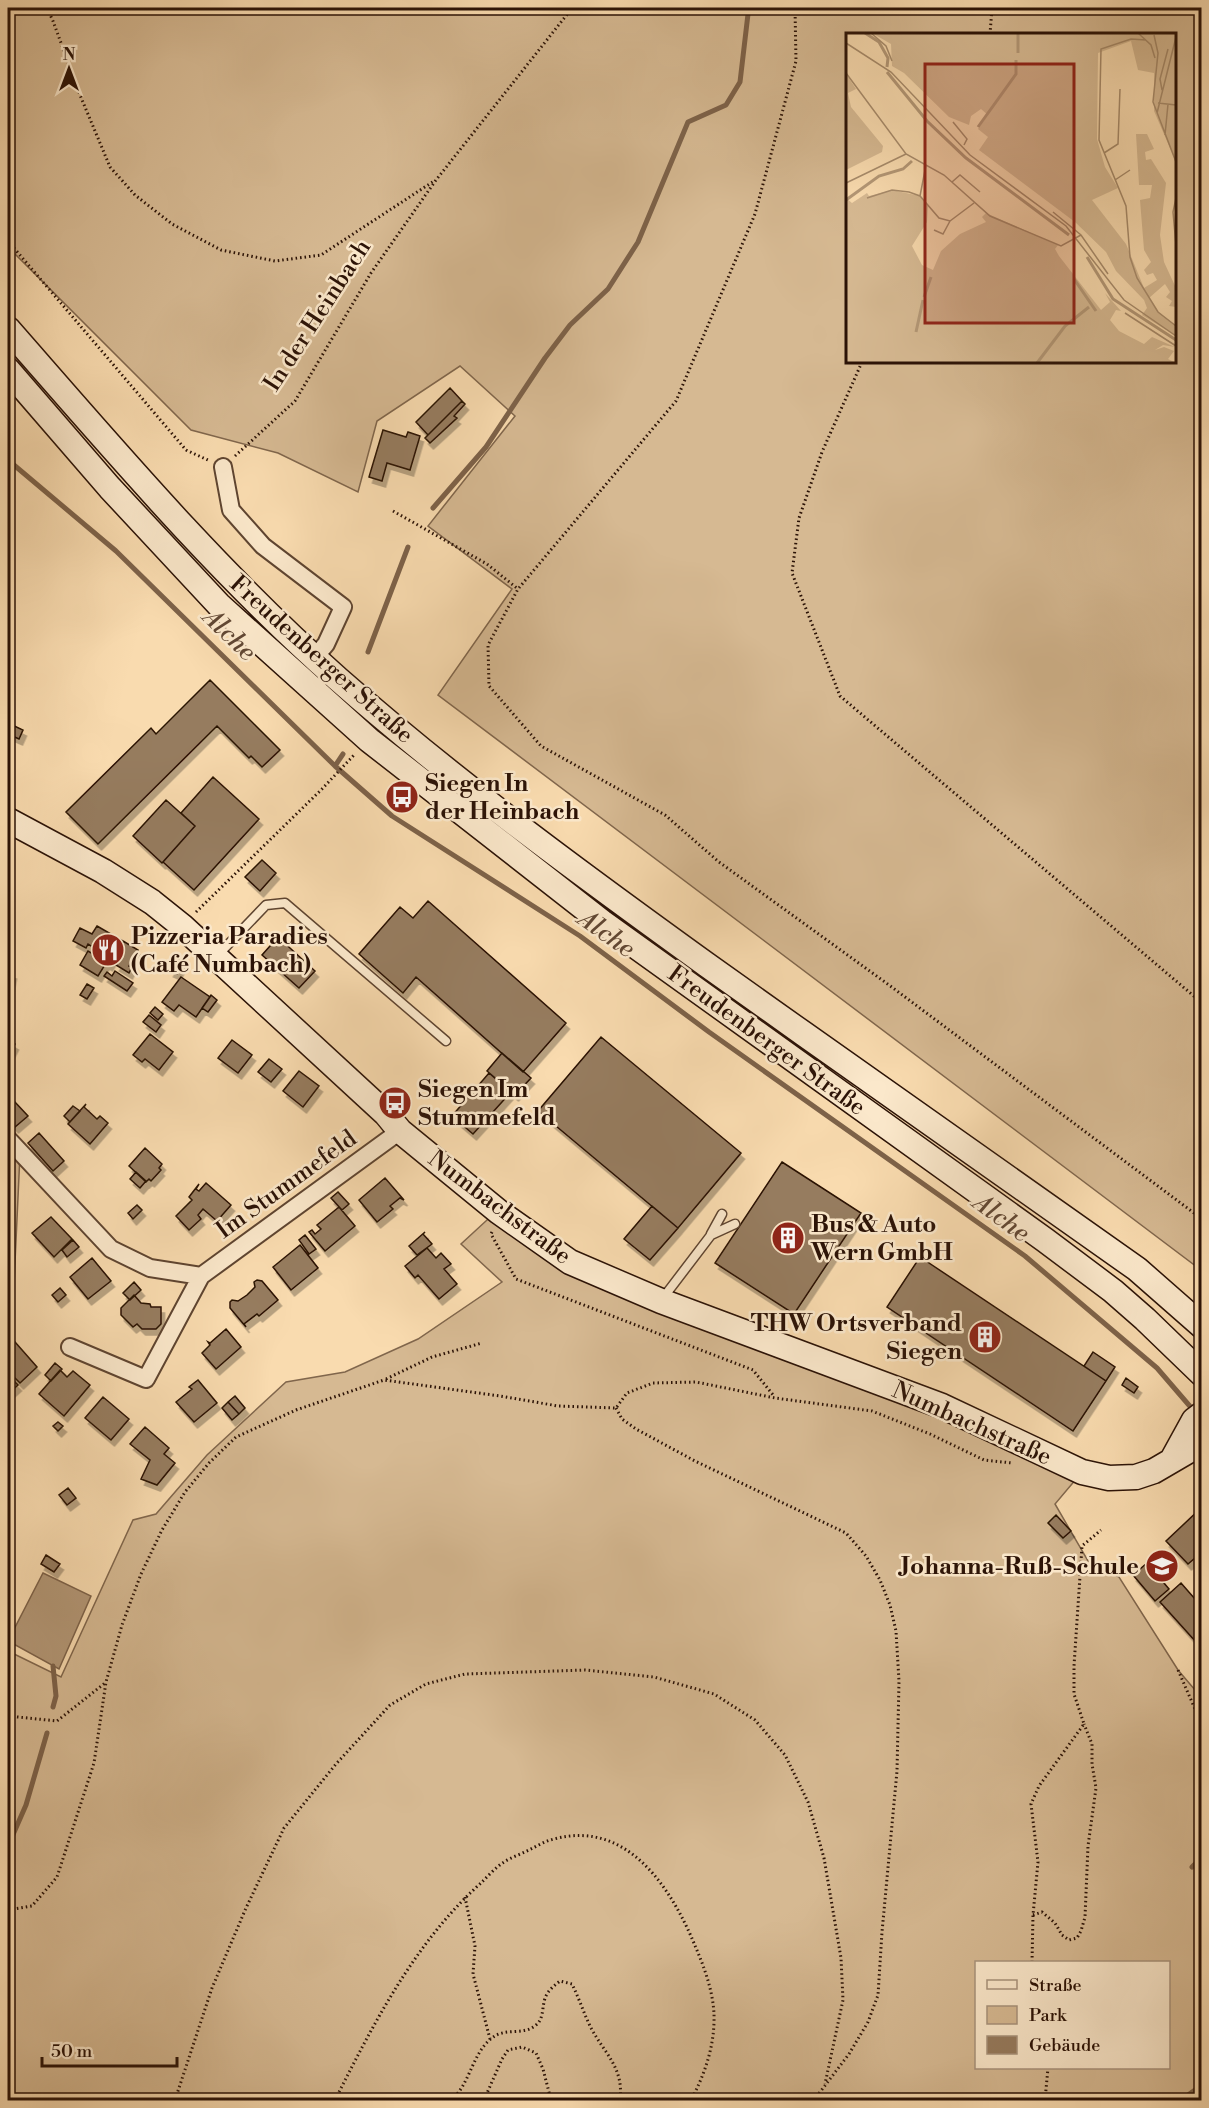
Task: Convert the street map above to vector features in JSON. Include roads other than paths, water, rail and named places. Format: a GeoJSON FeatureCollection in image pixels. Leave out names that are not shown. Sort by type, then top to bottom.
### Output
{"type":"FeatureCollection","features":[{"type":"Feature","properties":{"kind":"main road","name":"Freudenberger Straße"},"geometry":{"type":"LineString","coordinates":[[8,329],[140,481],[241,587],[361,699],[433,759],[615,899],[1137,1269],[1202,1326]]}},
{"type":"Feature","properties":{"kind":"main road","name":"Freudenberger Straße"},"geometry":{"type":"LineString","coordinates":[[8,370],[110,488],[219,605],[369,740],[602,922],[1113,1291],[1202,1374]]}},
{"type":"Feature","properties":{"kind":"main road","name":"Numbachstraße"},"geometry":{"type":"LineString","coordinates":[[8,821],[103,871],[152,902],[217,957],[386,1114],[400,1131],[499,1212],[570,1262],[661,1301],[942,1406],[1082,1472],[1110,1478],[1136,1478],[1154,1471],[1202,1443]]}},
{"type":"Feature","properties":{"kind":"main road"},"geometry":{"type":"LineString","coordinates":[[1172,1460],[1198,1417]]}},
{"type":"Feature","properties":{"kind":"street"},"geometry":{"type":"LineString","coordinates":[[223,467],[231,510],[263,546],[343,607],[326,644],[315,657]]}},
{"type":"Feature","properties":{"kind":"street","name":"Im Stummefeld"},"geometry":{"type":"LineString","coordinates":[[70,1347],[146,1379],[201,1276],[400,1131]]}},
{"type":"Feature","properties":{"kind":"street"},"geometry":{"type":"LineString","coordinates":[[8,1139],[111,1249],[150,1268],[201,1276]]}},
{"type":"Feature","properties":{"kind":"lane"},"geometry":{"type":"LineString","coordinates":[[217,957],[266,905],[285,903],[446,1041]]}},
{"type":"Feature","properties":{"kind":"lane"},"geometry":{"type":"LineString","coordinates":[[661,1301],[711,1235],[722,1214]]}},
{"type":"Feature","properties":{"kind":"lane"},"geometry":{"type":"LineString","coordinates":[[711,1235],[735,1224]]}},
{"type":"Feature","properties":{"kind":"waterway"},"geometry":{"type":"LineString","coordinates":[[433,508],[486,447],[545,358],[570,325],[608,289],[638,242],[688,122],[726,105],[740,82],[747,8]]}},
{"type":"Feature","properties":{"kind":"waterway","name":"Alche"},"geometry":{"type":"LineString","coordinates":[[8,460],[116,551],[335,766],[392,816],[580,936],[709,1032],[1025,1256],[1157,1368],[1194,1411]]}},
{"type":"Feature","properties":{"kind":"waterway"},"geometry":{"type":"LineString","coordinates":[[368,652],[408,547]]}},
{"type":"Feature","properties":{"kind":"waterway"},"geometry":{"type":"LineString","coordinates":[[335,766],[343,754]]}},
{"type":"Feature","properties":{"kind":"waterway"},"geometry":{"type":"LineString","coordinates":[[53,1666],[56,1696],[53,1707]]}},
{"type":"Feature","properties":{"kind":"waterway"},"geometry":{"type":"LineString","coordinates":[[8,1846],[26,1805],[47,1733]]}},
{"type":"Feature","properties":{"kind":"waterway"},"geometry":{"type":"LineString","coordinates":[[1192,1867],[1202,1857]]}},
{"type":"Feature","properties":{"kind":"waterway"},"geometry":{"type":"LineString","coordinates":[[1181,2100],[1202,2085]]}},
{"type":"Feature","properties":{"kind":"place","name":"Siegen In der Heinbach"},"geometry":{"type":"Point","coordinates":[402,797]}},
{"type":"Feature","properties":{"kind":"place","name":"Pizzeria Paradies (Café Numbach)"},"geometry":{"type":"Point","coordinates":[108,950]}},
{"type":"Feature","properties":{"kind":"place","name":"Siegen Im Stummefeld"},"geometry":{"type":"Point","coordinates":[395,1103]}},
{"type":"Feature","properties":{"kind":"place","name":"Bus & Auto Wern GmbH"},"geometry":{"type":"Point","coordinates":[788,1238]}},
{"type":"Feature","properties":{"kind":"place","name":"THW Ortsverband Siegen"},"geometry":{"type":"Point","coordinates":[985,1337]}},
{"type":"Feature","properties":{"kind":"place","name":"Johanna-Ruß-Schule"},"geometry":{"type":"Point","coordinates":[1162,1566]}}]}
